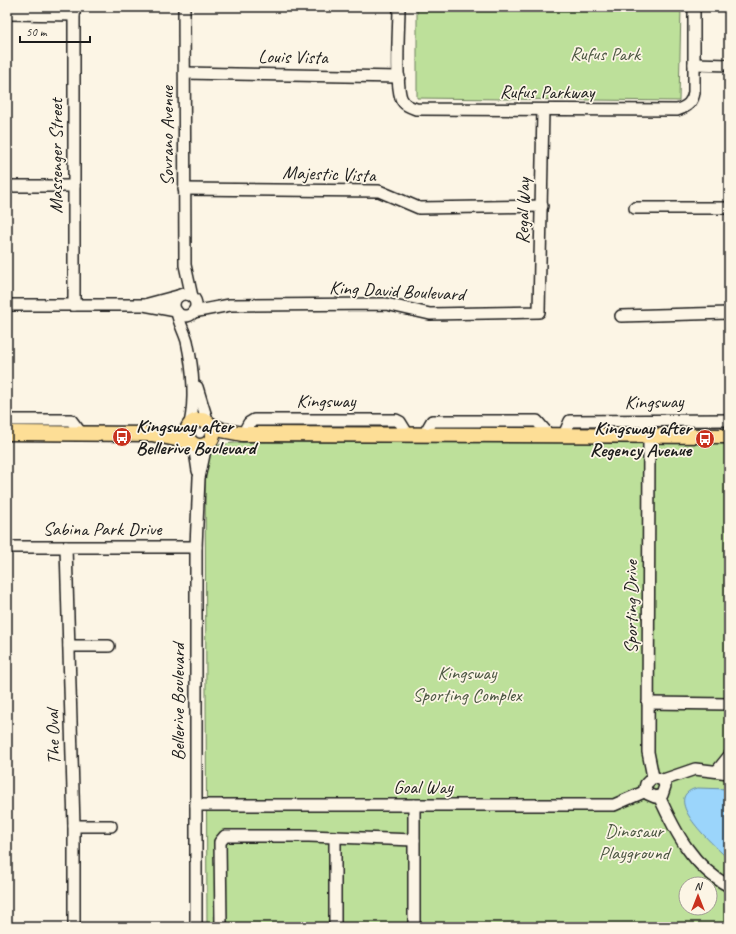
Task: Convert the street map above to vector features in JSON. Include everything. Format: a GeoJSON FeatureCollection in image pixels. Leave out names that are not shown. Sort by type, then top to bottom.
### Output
{"type":"FeatureCollection","features":[{"type":"Feature","properties":{"kind":"main road","name":"Kingsway"},"geometry":{"type":"LineString","coordinates":[[152,434],[189,425],[201,420],[241,434]]}},
{"type":"Feature","properties":{"kind":"main road"},"geometry":{"type":"LineString","coordinates":[[189,425],[186,433],[200,444],[213,435],[209,424]]}},
{"type":"Feature","properties":{"kind":"main road","name":"Kingsway"},"geometry":{"type":"LineString","coordinates":[[7,433],[152,434],[200,444],[241,434],[729,436]]}},
{"type":"Feature","properties":{"kind":"street","name":"Sovrano Avenue"},"geometry":{"type":"LineString","coordinates":[[179,296],[185,265],[184,7]]}},
{"type":"Feature","properties":{"kind":"street","name":"Rufus Parkway"},"geometry":{"type":"LineString","coordinates":[[399,7],[399,77],[402,99],[410,107],[416,109],[543,110],[677,110],[688,105],[693,96],[694,7]]}},
{"type":"Feature","properties":{"kind":"street"},"geometry":{"type":"LineString","coordinates":[[7,14],[74,11]]}},
{"type":"Feature","properties":{"kind":"street","name":"Massenger Street"},"geometry":{"type":"LineString","coordinates":[[74,11],[74,305]]}},
{"type":"Feature","properties":{"kind":"street"},"geometry":{"type":"LineString","coordinates":[[694,64],[729,65]]}},
{"type":"Feature","properties":{"kind":"street","name":"Louis Vista"},"geometry":{"type":"LineString","coordinates":[[185,73],[399,77]]}},
{"type":"Feature","properties":{"kind":"street","name":"Regal Way"},"geometry":{"type":"LineString","coordinates":[[539,312],[543,110]]}},
{"type":"Feature","properties":{"kind":"street"},"geometry":{"type":"LineString","coordinates":[[7,186],[74,186]]}},
{"type":"Feature","properties":{"kind":"street","name":"Majestic Vista"},"geometry":{"type":"LineString","coordinates":[[184,189],[379,191],[419,208],[542,206]]}},
{"type":"Feature","properties":{"kind":"street"},"geometry":{"type":"LineString","coordinates":[[635,208],[729,208]]}},
{"type":"Feature","properties":{"kind":"street","name":"Sovrano Avenue"},"geometry":{"type":"LineString","coordinates":[[185,265],[193,297]]}},
{"type":"Feature","properties":{"kind":"street"},"geometry":{"type":"LineString","coordinates":[[144,305],[185,294],[193,297],[196,304],[186,340]]}},
{"type":"Feature","properties":{"kind":"street"},"geometry":{"type":"LineString","coordinates":[[179,296],[174,303],[176,312],[186,340],[193,377],[209,424]]}},
{"type":"Feature","properties":{"kind":"street","name":"King David Boulevard"},"geometry":{"type":"LineString","coordinates":[[193,297],[230,305]]}},
{"type":"Feature","properties":{"kind":"street","name":"King David Boulevard"},"geometry":{"type":"LineString","coordinates":[[193,312],[230,305],[386,304],[430,314],[539,312]]}},
{"type":"Feature","properties":{"kind":"street"},"geometry":{"type":"LineString","coordinates":[[7,305],[144,305],[176,312],[185,316],[193,312]]}},
{"type":"Feature","properties":{"kind":"street"},"geometry":{"type":"LineString","coordinates":[[621,316],[729,313]]}},
{"type":"Feature","properties":{"kind":"street"},"geometry":{"type":"LineString","coordinates":[[189,425],[194,408],[193,377]]}},
{"type":"Feature","properties":{"kind":"street"},"geometry":{"type":"LineString","coordinates":[[7,420],[72,420],[81,433]]}},
{"type":"Feature","properties":{"kind":"street","name":"Kingsway"},"geometry":{"type":"LineString","coordinates":[[564,436],[570,421],[729,420]]}},
{"type":"Feature","properties":{"kind":"street","name":"Sporting Drive"},"geometry":{"type":"LineString","coordinates":[[649,436],[648,752],[658,779]]}},
{"type":"Feature","properties":{"kind":"street","name":"Bellerive Boulevard"},"geometry":{"type":"LineString","coordinates":[[196,927],[196,547],[200,444]]}},
{"type":"Feature","properties":{"kind":"street","name":"Sabina Park Drive"},"geometry":{"type":"LineString","coordinates":[[7,547],[196,547]]}},
{"type":"Feature","properties":{"kind":"street","name":"The Oval"},"geometry":{"type":"LineString","coordinates":[[66,547],[74,826],[74,927]]}},
{"type":"Feature","properties":{"kind":"street"},"geometry":{"type":"LineString","coordinates":[[69,646],[109,646]]}},
{"type":"Feature","properties":{"kind":"street"},"geometry":{"type":"LineString","coordinates":[[648,703],[729,704]]}},
{"type":"Feature","properties":{"kind":"street"},"geometry":{"type":"LineString","coordinates":[[717,772],[729,756]]}},
{"type":"Feature","properties":{"kind":"street"},"geometry":{"type":"LineString","coordinates":[[658,779],[665,790],[659,796],[651,796],[646,791],[647,781],[695,769],[729,773]]}},
{"type":"Feature","properties":{"kind":"street","name":"Goal Way"},"geometry":{"type":"LineString","coordinates":[[196,805],[614,805],[646,791]]}},
{"type":"Feature","properties":{"kind":"street"},"geometry":{"type":"LineString","coordinates":[[659,796],[674,830],[691,856],[721,882],[729,886]]}},
{"type":"Feature","properties":{"kind":"street"},"geometry":{"type":"LineString","coordinates":[[414,805],[414,927]]}},
{"type":"Feature","properties":{"kind":"street"},"geometry":{"type":"LineString","coordinates":[[74,826],[111,826]]}},
{"type":"Feature","properties":{"kind":"street"},"geometry":{"type":"LineString","coordinates":[[221,927],[220,848],[222,838],[230,836],[335,837],[414,840]]}},
{"type":"Feature","properties":{"kind":"street"},"geometry":{"type":"LineString","coordinates":[[335,837],[335,927]]}},
{"type":"Feature","properties":{"kind":"green space","name":"Rufus Park"},"geometry":{"type":"Polygon","coordinates":[[[417,7],[681,7],[679,101],[417,98],[417,7]]]}},
{"type":"Feature","properties":{"kind":"green space","name":"Kingsway Sporting Complex"},"geometry":{"type":"Polygon","coordinates":[[[247,442],[667,442],[729,444],[729,927],[207,927],[205,450],[222,444],[247,442]]]}},
{"type":"Feature","properties":{"kind":"water"},"geometry":{"type":"Polygon","coordinates":[[[697,788],[729,789],[729,857],[724,855],[710,841],[692,821],[686,810],[684,801],[687,793],[697,788]]]}},
{"type":"Feature","properties":{"kind":"place","name":"Kingsway after Bellerive Boulevard"},"geometry":{"type":"Point","coordinates":[122,437]}},
{"type":"Feature","properties":{"kind":"place","name":"Kingsway after Regency Avenue"},"geometry":{"type":"Point","coordinates":[705,439]}},
{"type":"Feature","properties":{"kind":"park label","name":"Dinosaur Playground"},"geometry":{"type":"Point","coordinates":[634,842]}}]}
